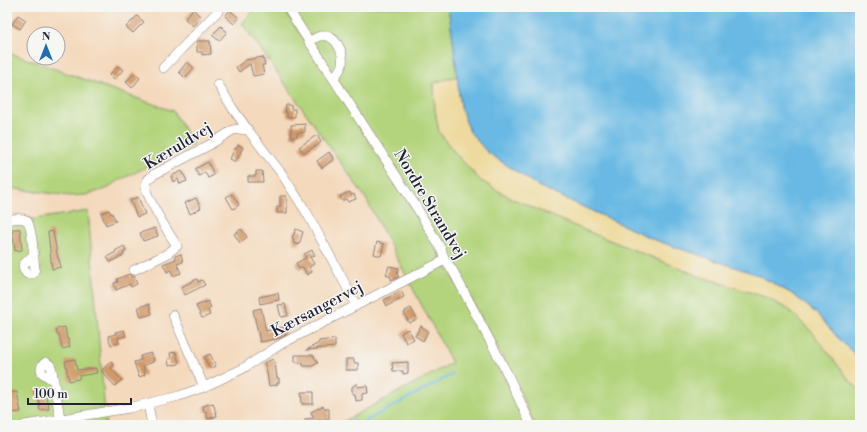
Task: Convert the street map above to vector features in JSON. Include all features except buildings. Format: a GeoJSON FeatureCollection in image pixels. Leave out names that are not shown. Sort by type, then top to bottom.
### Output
{"type":"FeatureCollection","features":[{"type":"Feature","properties":{"kind":"street"},"geometry":{"type":"LineString","coordinates":[[163,68],[219,10],[219,7]]}},
{"type":"Feature","properties":{"kind":"street","name":"Nordre Strandvej"},"geometry":{"type":"LineString","coordinates":[[287,7],[417,208],[441,249],[445,260],[453,271],[508,373],[531,425]]}},
{"type":"Feature","properties":{"kind":"street"},"geometry":{"type":"LineString","coordinates":[[309,42],[320,36],[326,36],[337,42],[342,58],[342,65],[334,78]]}},
{"type":"Feature","properties":{"kind":"street"},"geometry":{"type":"LineString","coordinates":[[218,84],[248,130],[282,174],[306,213],[356,306]]}},
{"type":"Feature","properties":{"kind":"street","name":"Kæruldvej"},"geometry":{"type":"LineString","coordinates":[[134,270],[167,254],[177,246],[146,190],[148,180],[153,175],[211,144],[233,130],[248,130]]}},
{"type":"Feature","properties":{"kind":"street"},"geometry":{"type":"LineString","coordinates":[[7,220],[16,219],[26,220],[28,222],[31,230],[34,254]]}},
{"type":"Feature","properties":{"kind":"street","name":"Kærsangervej"},"geometry":{"type":"LineString","coordinates":[[25,425],[60,422],[148,404],[179,396],[204,387],[242,369],[283,343],[445,260]]}},
{"type":"Feature","properties":{"kind":"street"},"geometry":{"type":"LineString","coordinates":[[173,315],[204,387]]}},
{"type":"Feature","properties":{"kind":"street"},"geometry":{"type":"LineString","coordinates":[[54,381],[60,422]]}},
{"type":"Feature","properties":{"kind":"street"},"geometry":{"type":"LineString","coordinates":[[148,404],[152,425]]}},
{"type":"Feature","properties":{"kind":"green space"},"geometry":{"type":"Polygon","coordinates":[[[257,7],[283,7],[441,254],[440,259],[444,267],[448,269],[529,425],[337,425],[452,363],[365,197],[242,23],[257,7]]]}},
{"type":"Feature","properties":{"kind":"green space"},"geometry":{"type":"Polygon","coordinates":[[[290,7],[448,7],[457,76],[434,83],[435,110],[439,132],[455,153],[481,181],[511,198],[572,225],[699,276],[765,297],[788,309],[812,332],[851,382],[860,390],[860,425],[535,425],[510,371],[447,254],[290,7]]]}},
{"type":"Feature","properties":{"kind":"green space"},"geometry":{"type":"Polygon","coordinates":[[[7,52],[26,59],[26,66],[46,66],[173,111],[193,144],[114,183],[109,188],[86,195],[70,196],[7,187],[7,52]]]}},
{"type":"Feature","properties":{"kind":"green space"},"geometry":{"type":"Polygon","coordinates":[[[88,211],[106,425],[7,425],[7,223],[88,211]]]}},
{"type":"Feature","properties":{"kind":"sand"},"geometry":{"type":"Polygon","coordinates":[[[457,76],[462,111],[470,132],[538,186],[655,240],[758,275],[794,295],[817,314],[840,340],[860,359],[860,390],[851,382],[812,332],[788,309],[765,297],[699,276],[572,225],[511,198],[481,181],[455,153],[439,132],[435,110],[434,83],[457,76]]]}},
{"type":"Feature","properties":{"kind":"water"},"geometry":{"type":"Polygon","coordinates":[[[448,7],[860,7],[860,359],[840,340],[817,314],[794,295],[758,275],[655,240],[538,186],[487,152],[470,132],[462,111],[448,7]]]}},
{"type":"Feature","properties":{"kind":"waterway"},"geometry":{"type":"LineString","coordinates":[[361,425],[453,374]]}},
{"type":"Feature","properties":{"kind":"waterway"},"geometry":{"type":"LineString","coordinates":[[352,420],[360,425]]}}]}
